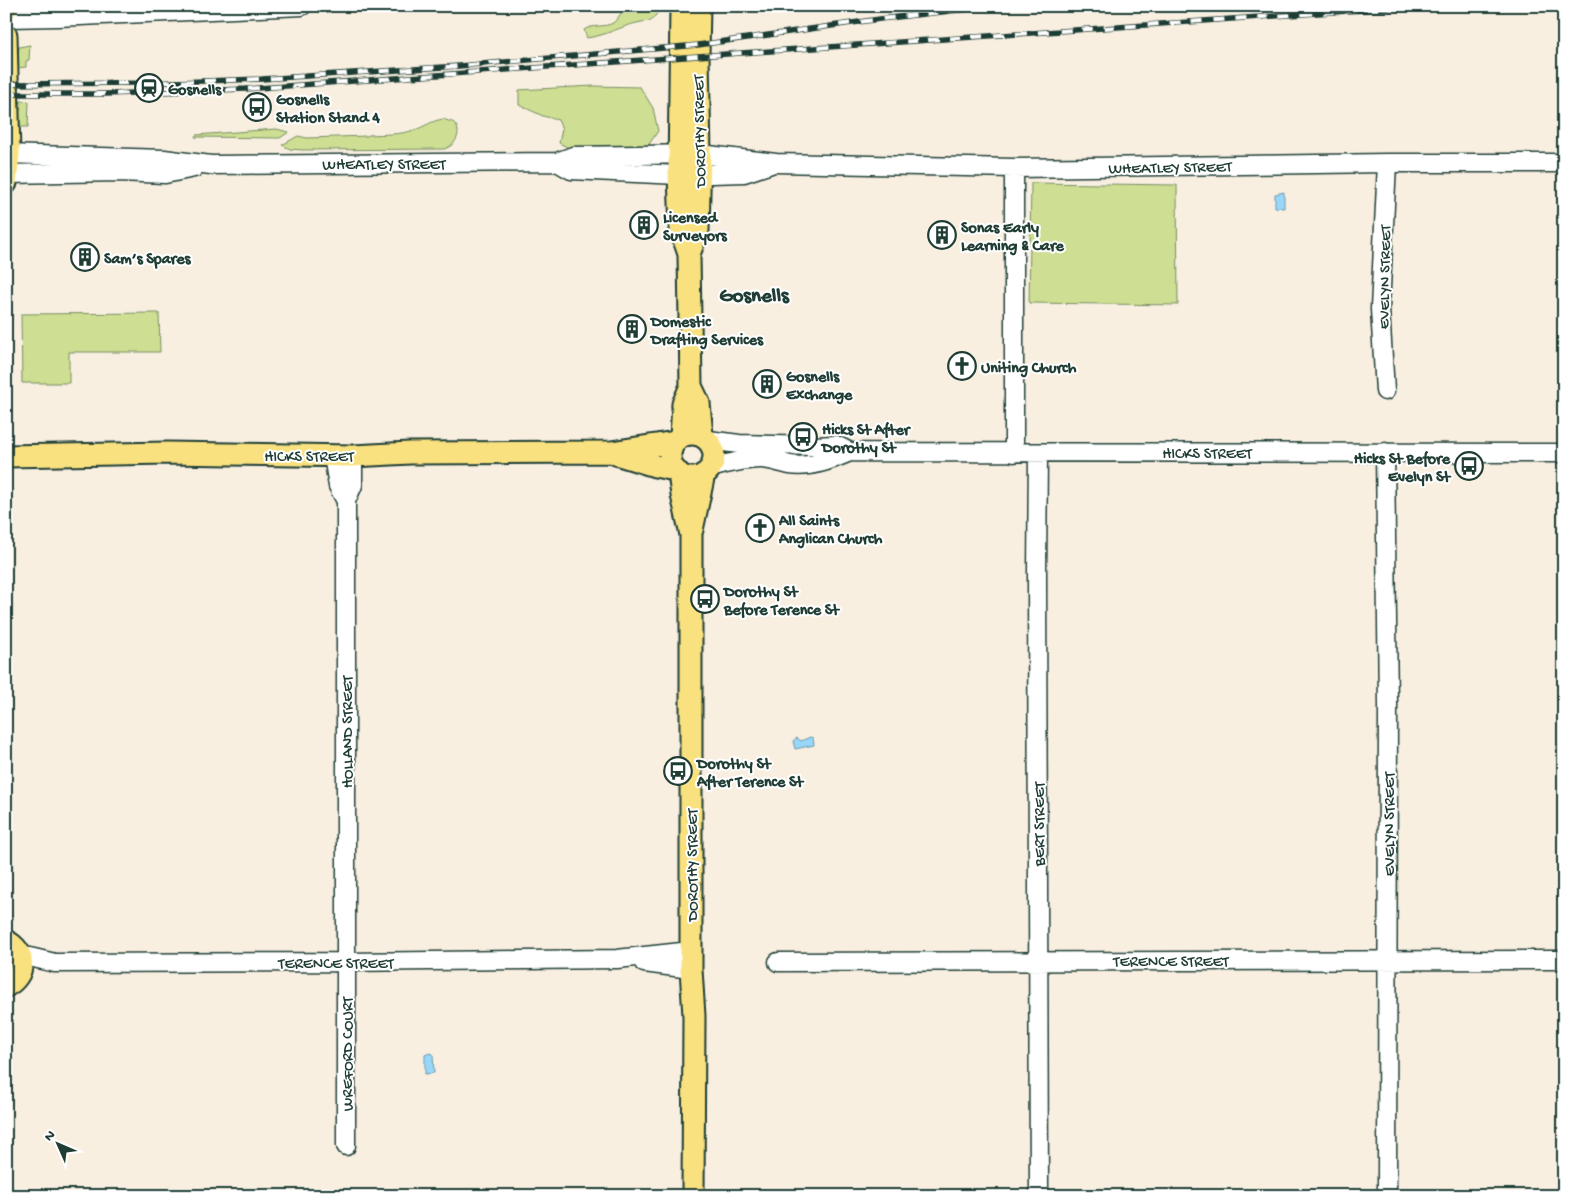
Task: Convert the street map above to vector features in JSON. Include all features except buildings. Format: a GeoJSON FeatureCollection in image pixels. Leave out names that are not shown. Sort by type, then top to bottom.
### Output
{"type":"FeatureCollection","features":[{"type":"Feature","properties":{"kind":"main road","name":"DOROTHY STREET"},"geometry":{"type":"LineString","coordinates":[[681,6],[689,164],[698,231],[689,254],[691,386],[699,403],[705,438]]}},
{"type":"Feature","properties":{"kind":"main road","name":"DOROTHY STREET"},"geometry":{"type":"LineString","coordinates":[[689,164],[698,56],[699,6]]}},
{"type":"Feature","properties":{"kind":"main road"},"geometry":{"type":"LineString","coordinates":[[6,35],[7,168]]}},
{"type":"Feature","properties":{"kind":"main road","name":"DOROTHY STREET"},"geometry":{"type":"LineString","coordinates":[[678,440],[683,404],[691,386]]}},
{"type":"Feature","properties":{"kind":"main road"},"geometry":{"type":"LineString","coordinates":[[688,434],[705,438],[714,451],[714,457],[707,471],[692,478],[677,471],[670,456],[671,449],[678,440],[688,434]]}},
{"type":"Feature","properties":{"kind":"main road","name":"HICKS STREET"},"geometry":{"type":"LineString","coordinates":[[6,456],[168,453],[343,456],[410,453],[611,452],[678,440]]}},
{"type":"Feature","properties":{"kind":"main road","name":"HICKS STREET"},"geometry":{"type":"LineString","coordinates":[[611,452],[677,471]]}},
{"type":"Feature","properties":{"kind":"main road","name":"DOROTHY STREET"},"geometry":{"type":"LineString","coordinates":[[677,471],[691,535],[691,960],[694,1016],[693,1196]]}},
{"type":"Feature","properties":{"kind":"main road","name":"DOROTHY STREET"},"geometry":{"type":"LineString","coordinates":[[691,535],[707,471]]}},
{"type":"Feature","properties":{"kind":"main road"},"geometry":{"type":"LineString","coordinates":[[10,944],[22,963],[21,971],[12,982]]}},
{"type":"Feature","properties":{"kind":"street"},"geometry":{"type":"LineString","coordinates":[[6,18],[302,6]]}},
{"type":"Feature","properties":{"kind":"street","name":"WHEATLEY STREET"},"geometry":{"type":"LineString","coordinates":[[7,168],[165,174],[211,164],[557,162],[573,156],[689,164],[776,163],[1014,168],[1387,163],[1564,163]]}},
{"type":"Feature","properties":{"kind":"street","name":"EVELYN STREET"},"geometry":{"type":"LineString","coordinates":[[1385,391],[1380,309],[1387,163]]}},
{"type":"Feature","properties":{"kind":"street"},"geometry":{"type":"LineString","coordinates":[[1014,168],[1014,453]]}},
{"type":"Feature","properties":{"kind":"street","name":"HICKS STREET"},"geometry":{"type":"LineString","coordinates":[[705,438],[738,444],[836,445],[850,452]]}},
{"type":"Feature","properties":{"kind":"street","name":"HICKS STREET"},"geometry":{"type":"LineString","coordinates":[[707,471],[738,461],[761,459],[807,466],[850,452],[1564,453]]}},
{"type":"Feature","properties":{"kind":"street","name":"EVELYN STREET"},"geometry":{"type":"LineString","coordinates":[[1385,452],[1388,705],[1387,1196]]}},
{"type":"Feature","properties":{"kind":"street","name":"BERT STREET"},"geometry":{"type":"LineString","coordinates":[[1038,453],[1036,573],[1039,1196]]}},
{"type":"Feature","properties":{"kind":"street","name":"HOLLAND STREET"},"geometry":{"type":"LineString","coordinates":[[343,456],[338,486],[346,501],[346,962]]}},
{"type":"Feature","properties":{"kind":"street","name":"TERENCE STREET"},"geometry":{"type":"LineString","coordinates":[[10,944],[55,963],[691,960]]}},
{"type":"Feature","properties":{"kind":"street","name":"TERENCE STREET"},"geometry":{"type":"LineString","coordinates":[[778,962],[1564,960]]}},
{"type":"Feature","properties":{"kind":"street","name":"WREFORD COURT"},"geometry":{"type":"LineString","coordinates":[[346,962],[346,1146]]}},
{"type":"Feature","properties":{"kind":"street","name":"TERENCE STREET"},"geometry":{"type":"LineString","coordinates":[[12,982],[55,963]]}},
{"type":"Feature","properties":{"kind":"green space"},"geometry":{"type":"Polygon","coordinates":[[[626,6],[657,6],[659,11],[651,21],[587,38],[584,30],[613,23],[626,6]]]}},
{"type":"Feature","properties":{"kind":"green space"},"geometry":{"type":"Polygon","coordinates":[[[30,45],[29,60],[26,61],[26,67],[17,68],[19,47],[30,45]]]}},
{"type":"Feature","properties":{"kind":"green space"},"geometry":{"type":"Polygon","coordinates":[[[593,86],[640,87],[653,108],[658,131],[647,147],[571,149],[559,143],[562,129],[558,120],[543,116],[519,105],[519,90],[593,86]]]}},
{"type":"Feature","properties":{"kind":"green space"},"geometry":{"type":"Polygon","coordinates":[[[16,100],[29,102],[28,127],[16,125],[15,113],[21,108],[17,107],[16,100]]]}},
{"type":"Feature","properties":{"kind":"green space"},"geometry":{"type":"Polygon","coordinates":[[[444,119],[453,122],[458,130],[458,134],[455,142],[444,149],[302,150],[290,149],[282,145],[298,136],[307,138],[403,133],[444,119]]]}},
{"type":"Feature","properties":{"kind":"green space"},"geometry":{"type":"Polygon","coordinates":[[[276,129],[289,132],[280,138],[195,137],[196,135],[276,129]]]}},
{"type":"Feature","properties":{"kind":"green space"},"geometry":{"type":"Polygon","coordinates":[[[1031,183],[1177,185],[1178,305],[1029,303],[1031,183]]]}},
{"type":"Feature","properties":{"kind":"green space"},"geometry":{"type":"Polygon","coordinates":[[[159,313],[160,352],[69,352],[69,383],[22,383],[21,314],[159,313]]]}},
{"type":"Feature","properties":{"kind":"water"},"geometry":{"type":"Polygon","coordinates":[[[1284,192],[1284,208],[1275,207],[1275,194],[1284,192]]]}},
{"type":"Feature","properties":{"kind":"water"},"geometry":{"type":"Polygon","coordinates":[[[810,737],[813,738],[814,745],[795,749],[793,741],[797,738],[801,741],[810,737]]]}},
{"type":"Feature","properties":{"kind":"water"},"geometry":{"type":"Polygon","coordinates":[[[433,1054],[434,1073],[425,1074],[425,1055],[433,1054]]]}},
{"type":"Feature","properties":{"kind":"railway"},"geometry":{"type":"LineString","coordinates":[[6,84],[144,83],[262,79],[459,66],[698,45],[880,19],[994,6]]}},
{"type":"Feature","properties":{"kind":"railway"},"geometry":{"type":"LineString","coordinates":[[6,94],[106,94],[246,89],[1420,6]]}},
{"type":"Feature","properties":{"kind":"place","name":"Gosnells"},"geometry":{"type":"Point","coordinates":[149,88]}},
{"type":"Feature","properties":{"kind":"place","name":"Gosnells Station Stand 4"},"geometry":{"type":"Point","coordinates":[257,107]}},
{"type":"Feature","properties":{"kind":"place","name":"Licensed Surveyors"},"geometry":{"type":"Point","coordinates":[644,225]}},
{"type":"Feature","properties":{"kind":"place","name":"Sonas Early Learning & Care"},"geometry":{"type":"Point","coordinates":[942,235]}},
{"type":"Feature","properties":{"kind":"place","name":"Sam’s Spares"},"geometry":{"type":"Point","coordinates":[85,257]}},
{"type":"Feature","properties":{"kind":"place","name":"Domestic Drafting Services"},"geometry":{"type":"Point","coordinates":[632,329]}},
{"type":"Feature","properties":{"kind":"place","name":"Uniting Church"},"geometry":{"type":"Point","coordinates":[962,366]}},
{"type":"Feature","properties":{"kind":"place","name":"Gosnells Exchange"},"geometry":{"type":"Point","coordinates":[767,384]}},
{"type":"Feature","properties":{"kind":"place","name":"Hicks St After Dorothy St"},"geometry":{"type":"Point","coordinates":[803,437]}},
{"type":"Feature","properties":{"kind":"place","name":"Hicks St Before Evelyn St"},"geometry":{"type":"Point","coordinates":[1469,466]}},
{"type":"Feature","properties":{"kind":"place","name":"All Saints Anglican Church"},"geometry":{"type":"Point","coordinates":[760,528]}},
{"type":"Feature","properties":{"kind":"place","name":"Dorothy St Before Terence St"},"geometry":{"type":"Point","coordinates":[705,599]}},
{"type":"Feature","properties":{"kind":"place","name":"Dorothy St After Terence St"},"geometry":{"type":"Point","coordinates":[678,771]}},
{"type":"Feature","properties":{"kind":"district","name":"Gosnells"},"geometry":{"type":"Point","coordinates":[754,294]}}]}
